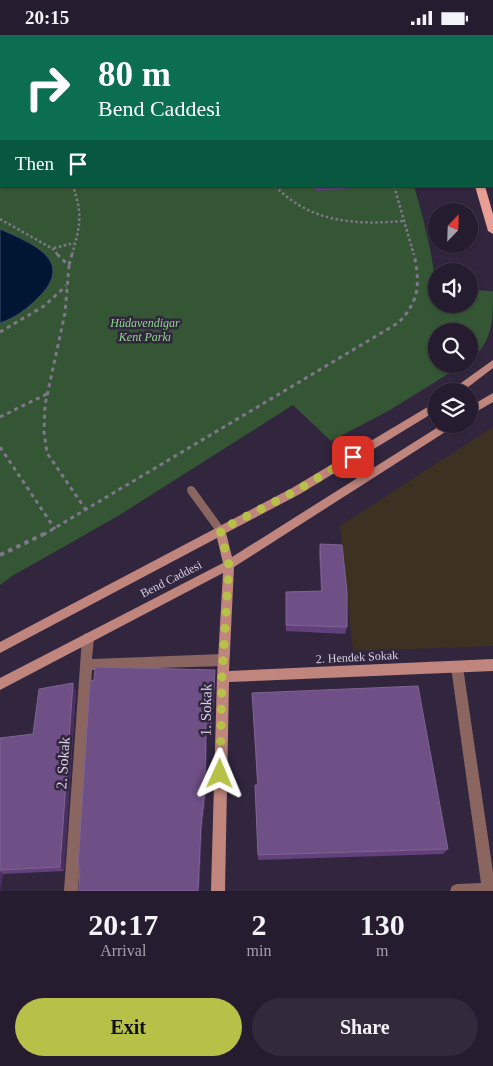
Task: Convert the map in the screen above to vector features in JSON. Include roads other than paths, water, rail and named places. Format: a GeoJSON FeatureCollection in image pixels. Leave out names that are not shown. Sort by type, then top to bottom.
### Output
{"type":"FeatureCollection","features":[{"type":"Feature","properties":{"kind":"main road"},"geometry":{"type":"LineString","coordinates":[[480,187],[493,231]]}},
{"type":"Feature","properties":{"kind":"main road"},"geometry":{"type":"LineString","coordinates":[[467,383],[493,363]]}},
{"type":"Feature","properties":{"kind":"main road"},"geometry":{"type":"LineString","coordinates":[[478,406],[493,397]]}},
{"type":"Feature","properties":{"kind":"main road","name":"Bend Caddesi"},"geometry":{"type":"LineString","coordinates":[[0,648],[296,491],[428,410]]}},
{"type":"Feature","properties":{"kind":"main road","name":"Bend Caddesi"},"geometry":{"type":"LineString","coordinates":[[0,684],[229,565],[436,433]]}},
{"type":"Feature","properties":{"kind":"main road","name":"1. Sokak"},"geometry":{"type":"LineString","coordinates":[[218,891],[222,677],[229,565],[220,530]]}},
{"type":"Feature","properties":{"kind":"main road","name":"2. Hendek Sokak"},"geometry":{"type":"LineString","coordinates":[[222,677],[493,665]]}},
{"type":"Feature","properties":{"kind":"street","name":"2. Sokak"},"geometry":{"type":"LineString","coordinates":[[71,891],[88,638]]}},
{"type":"Feature","properties":{"kind":"street"},"geometry":{"type":"LineString","coordinates":[[86,665],[223,660]]}},
{"type":"Feature","properties":{"kind":"street"},"geometry":{"type":"LineString","coordinates":[[457,667],[489,890],[458,891]]}},
{"type":"Feature","properties":{"kind":"lane"},"geometry":{"type":"LineString","coordinates":[[191,490],[220,530]]}},
{"type":"Feature","properties":{"kind":"water"},"geometry":{"type":"Polygon","coordinates":[[[0,229],[36,247],[51,263],[53,273],[49,285],[34,302],[16,316],[0,323],[0,229]]]}},
{"type":"Feature","properties":{"kind":"park label","name":"Hüdavendigar Kent Parkı"},"geometry":{"type":"Point","coordinates":[145,330]}}]}
